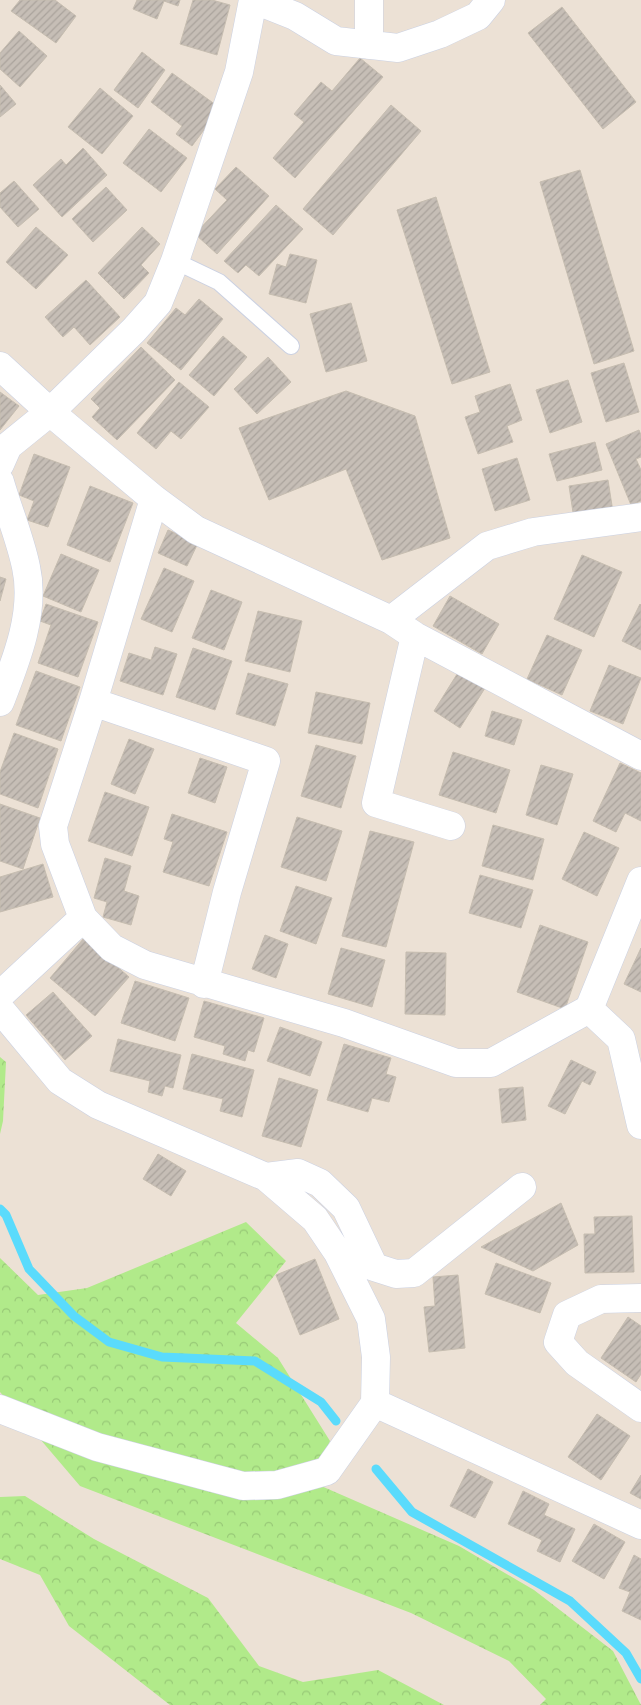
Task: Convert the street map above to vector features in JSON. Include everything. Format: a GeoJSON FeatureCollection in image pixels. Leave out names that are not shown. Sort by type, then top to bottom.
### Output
{"type":"FeatureCollection","features":[{"type":"Feature","properties":{"kind":"street"},"geometry":{"type":"LineString","coordinates":[[0,464],[8,446],[50,412],[134,330],[158,303],[175,262],[238,72],[254,0],[295,16],[336,40],[398,48],[440,34],[482,5]]}},
{"type":"Feature","properties":{"kind":"street"},"geometry":{"type":"LineString","coordinates":[[369,0],[369,45]]}},
{"type":"Feature","properties":{"kind":"street"},"geometry":{"type":"LineString","coordinates":[[0,366],[50,412],[154,499],[196,530],[391,620],[415,636],[641,756]]}},
{"type":"Feature","properties":{"kind":"street"},"geometry":{"type":"LineString","coordinates":[[0,482],[26,568],[27,599],[20,650],[0,702]]}},
{"type":"Feature","properties":{"kind":"street"},"geometry":{"type":"LineString","coordinates":[[154,499],[93,702],[53,826],[55,844],[83,918],[112,948],[145,965],[204,984],[344,1023],[456,1063],[491,1063],[589,1009],[641,881]]}},
{"type":"Feature","properties":{"kind":"street"},"geometry":{"type":"LineString","coordinates":[[391,620],[487,546],[533,532],[641,517]]}},
{"type":"Feature","properties":{"kind":"street"},"geometry":{"type":"LineString","coordinates":[[415,636],[376,803],[451,826]]}},
{"type":"Feature","properties":{"kind":"street"},"geometry":{"type":"LineString","coordinates":[[93,702],[266,761],[227,892],[204,984]]}},
{"type":"Feature","properties":{"kind":"street"},"geometry":{"type":"LineString","coordinates":[[0,995],[83,918]]}},
{"type":"Feature","properties":{"kind":"street"},"geometry":{"type":"LineString","coordinates":[[0,1009],[60,1081],[98,1105],[266,1177],[315,1219],[338,1253],[371,1319],[376,1357],[375,1403],[327,1471],[277,1484],[243,1486],[97,1447],[0,1409]]}},
{"type":"Feature","properties":{"kind":"street"},"geometry":{"type":"LineString","coordinates":[[589,1009],[621,1039],[641,1125]]}},
{"type":"Feature","properties":{"kind":"street"},"geometry":{"type":"LineString","coordinates":[[266,1177],[298,1173],[320,1183],[346,1208],[374,1267],[396,1274],[414,1273],[522,1187]]}},
{"type":"Feature","properties":{"kind":"street"},"geometry":{"type":"LineString","coordinates":[[641,1298],[601,1299],[567,1315],[558,1342],[577,1363],[641,1408]]}},
{"type":"Feature","properties":{"kind":"street"},"geometry":{"type":"LineString","coordinates":[[375,1403],[641,1525]]}},
{"type":"Feature","properties":{"kind":"lane"},"geometry":{"type":"LineString","coordinates":[[175,262],[219,282],[291,346]]}},
{"type":"Feature","properties":{"kind":"green space"},"geometry":{"type":"Polygon","coordinates":[[[0,1057],[6,1062],[3,1121],[0,1134],[0,1057]]]}},
{"type":"Feature","properties":{"kind":"green space"},"geometry":{"type":"Polygon","coordinates":[[[246,1222],[286,1261],[236,1323],[278,1358],[330,1441],[312,1482],[459,1546],[534,1590],[613,1651],[641,1705],[540,1705],[546,1699],[509,1661],[411,1613],[80,1486],[0,1392],[0,1258],[38,1295],[87,1288],[246,1222]]]}},
{"type":"Feature","properties":{"kind":"green space"},"geometry":{"type":"Polygon","coordinates":[[[25,1496],[94,1539],[208,1598],[259,1666],[303,1682],[378,1670],[444,1705],[170,1705],[69,1626],[40,1575],[0,1559],[0,1497],[25,1496]]]}},
{"type":"Feature","properties":{"kind":"building"},"geometry":{"type":"Polygon","coordinates":[[[20,0],[55,0],[76,16],[56,43],[11,11],[20,0]]]}},
{"type":"Feature","properties":{"kind":"building"},"geometry":{"type":"Polygon","coordinates":[[[137,0],[180,0],[178,6],[164,1],[157,19],[133,9],[137,0]]]}},
{"type":"Feature","properties":{"kind":"building"},"geometry":{"type":"Polygon","coordinates":[[[193,0],[212,0],[230,5],[217,55],[180,44],[193,0]]]}},
{"type":"Feature","properties":{"kind":"building"},"geometry":{"type":"Polygon","coordinates":[[[562,7],[636,102],[603,129],[528,33],[562,7]]]}},
{"type":"Feature","properties":{"kind":"building"},"geometry":{"type":"Polygon","coordinates":[[[19,31],[47,56],[20,87],[0,69],[0,53],[19,31]]]}},
{"type":"Feature","properties":{"kind":"building"},"geometry":{"type":"Polygon","coordinates":[[[142,52],[165,70],[138,108],[114,90],[142,52]]]}},
{"type":"Feature","properties":{"kind":"building"},"geometry":{"type":"Polygon","coordinates":[[[360,58],[383,77],[295,178],[273,158],[304,122],[294,114],[321,82],[332,91],[360,58]]]}},
{"type":"Feature","properties":{"kind":"building"},"geometry":{"type":"Polygon","coordinates":[[[172,73],[220,108],[192,146],[176,134],[182,126],[151,102],[172,73]]]}},
{"type":"Feature","properties":{"kind":"building"},"geometry":{"type":"Polygon","coordinates":[[[0,85],[16,104],[0,117],[0,85]]]}},
{"type":"Feature","properties":{"kind":"building"},"geometry":{"type":"Polygon","coordinates":[[[100,88],[133,116],[102,154],[68,127],[100,88]]]}},
{"type":"Feature","properties":{"kind":"building"},"geometry":{"type":"Polygon","coordinates":[[[391,105],[421,131],[333,235],[303,209],[391,105]]]}},
{"type":"Feature","properties":{"kind":"building"},"geometry":{"type":"Polygon","coordinates":[[[149,129],[187,158],[161,192],[123,163],[149,129]]]}},
{"type":"Feature","properties":{"kind":"building"},"geometry":{"type":"Polygon","coordinates":[[[83,148],[107,175],[62,217],[33,185],[61,159],[66,165],[83,148]]]}},
{"type":"Feature","properties":{"kind":"building"},"geometry":{"type":"Polygon","coordinates":[[[236,167],[269,196],[217,254],[195,234],[227,200],[215,189],[236,167]]]}},
{"type":"Feature","properties":{"kind":"building"},"geometry":{"type":"Polygon","coordinates":[[[580,170],[634,351],[594,364],[540,182],[580,170]]]}},
{"type":"Feature","properties":{"kind":"building"},"geometry":{"type":"Polygon","coordinates":[[[14,181],[39,209],[18,227],[0,207],[0,193],[14,181]]]}},
{"type":"Feature","properties":{"kind":"building"},"geometry":{"type":"Polygon","coordinates":[[[106,187],[127,210],[93,242],[72,219],[106,187]]]}},
{"type":"Feature","properties":{"kind":"building"},"geometry":{"type":"Polygon","coordinates":[[[436,197],[490,372],[452,384],[397,210],[436,197]]]}},
{"type":"Feature","properties":{"kind":"building"},"geometry":{"type":"Polygon","coordinates":[[[276,205],[303,229],[259,276],[246,265],[238,273],[224,261],[276,205]]]}},
{"type":"Feature","properties":{"kind":"building"},"geometry":{"type":"Polygon","coordinates":[[[36,227],[68,255],[36,289],[6,262],[36,227]]]}},
{"type":"Feature","properties":{"kind":"building"},"geometry":{"type":"Polygon","coordinates":[[[142,227],[160,244],[141,265],[149,273],[124,299],[98,273],[142,227]]]}},
{"type":"Feature","properties":{"kind":"building"},"geometry":{"type":"Polygon","coordinates":[[[290,254],[317,260],[306,303],[269,294],[277,264],[286,267],[290,254]]]}},
{"type":"Feature","properties":{"kind":"building"},"geometry":{"type":"Polygon","coordinates":[[[86,280],[120,317],[90,345],[74,327],[63,337],[45,317],[86,280]]]}},
{"type":"Feature","properties":{"kind":"building"},"geometry":{"type":"Polygon","coordinates":[[[199,299],[223,319],[181,370],[147,343],[176,308],[185,315],[199,299]]]}},
{"type":"Feature","properties":{"kind":"building"},"geometry":{"type":"Polygon","coordinates":[[[351,303],[367,361],[326,372],[310,314],[351,303]]]}},
{"type":"Feature","properties":{"kind":"building"},"geometry":{"type":"Polygon","coordinates":[[[223,336],[247,357],[214,396],[189,375],[223,336]]]}},
{"type":"Feature","properties":{"kind":"building"},"geometry":{"type":"Polygon","coordinates":[[[141,347],[175,380],[117,440],[92,417],[100,408],[91,399],[141,347]]]}},
{"type":"Feature","properties":{"kind":"building"},"geometry":{"type":"Polygon","coordinates":[[[268,357],[291,382],[257,414],[234,389],[268,357]]]}},
{"type":"Feature","properties":{"kind":"building"},"geometry":{"type":"Polygon","coordinates":[[[624,363],[639,412],[606,422],[591,373],[624,363]]]}},
{"type":"Feature","properties":{"kind":"building"},"geometry":{"type":"Polygon","coordinates":[[[568,380],[582,422],[550,433],[536,390],[568,380]]]}},
{"type":"Feature","properties":{"kind":"building"},"geometry":{"type":"Polygon","coordinates":[[[179,382],[209,407],[181,439],[171,431],[156,449],[137,433],[179,382]]]}},
{"type":"Feature","properties":{"kind":"building"},"geometry":{"type":"Polygon","coordinates":[[[510,384],[522,420],[507,426],[513,442],[478,454],[465,417],[480,412],[475,396],[510,384]]]}},
{"type":"Feature","properties":{"kind":"building"},"geometry":{"type":"Polygon","coordinates":[[[346,391],[415,416],[450,538],[382,560],[346,469],[269,500],[239,428],[346,391]]]}},
{"type":"Feature","properties":{"kind":"building"},"geometry":{"type":"Polygon","coordinates":[[[0,392],[19,406],[0,430],[0,392]]]}},
{"type":"Feature","properties":{"kind":"building"},"geometry":{"type":"Polygon","coordinates":[[[639,430],[641,435],[641,457],[636,459],[641,470],[641,501],[631,505],[606,444],[639,430]]]}},
{"type":"Feature","properties":{"kind":"building"},"geometry":{"type":"Polygon","coordinates":[[[595,442],[602,470],[557,481],[549,454],[595,442]]]}},
{"type":"Feature","properties":{"kind":"building"},"geometry":{"type":"Polygon","coordinates":[[[34,454],[70,467],[48,527],[27,520],[34,501],[19,495],[34,454]]]}},
{"type":"Feature","properties":{"kind":"building"},"geometry":{"type":"Polygon","coordinates":[[[517,458],[530,500],[495,511],[482,469],[517,458]]]}},
{"type":"Feature","properties":{"kind":"building"},"geometry":{"type":"Polygon","coordinates":[[[608,480],[613,512],[574,519],[569,486],[608,480]]]}},
{"type":"Feature","properties":{"kind":"building"},"geometry":{"type":"Polygon","coordinates":[[[90,486],[133,503],[110,562],[67,545],[90,486]]]}},
{"type":"Feature","properties":{"kind":"building"},"geometry":{"type":"Polygon","coordinates":[[[168,530],[198,543],[187,566],[158,553],[168,530]]]}},
{"type":"Feature","properties":{"kind":"building"},"geometry":{"type":"Polygon","coordinates":[[[61,554],[99,570],[81,612],[43,596],[61,554]]]}},
{"type":"Feature","properties":{"kind":"building"},"geometry":{"type":"Polygon","coordinates":[[[582,555],[622,572],[594,637],[554,619],[582,555]]]}},
{"type":"Feature","properties":{"kind":"building"},"geometry":{"type":"Polygon","coordinates":[[[164,568],[194,581],[172,632],[141,619],[164,568]]]}},
{"type":"Feature","properties":{"kind":"building"},"geometry":{"type":"Polygon","coordinates":[[[0,577],[6,579],[0,601],[0,577]]]}},
{"type":"Feature","properties":{"kind":"building"},"geometry":{"type":"Polygon","coordinates":[[[211,590],[242,602],[224,650],[192,638],[211,590]]]}},
{"type":"Feature","properties":{"kind":"building"},"geometry":{"type":"Polygon","coordinates":[[[450,596],[499,624],[482,654],[433,626],[450,596]]]}},
{"type":"Feature","properties":{"kind":"building"},"geometry":{"type":"Polygon","coordinates":[[[46,604],[98,622],[78,677],[38,663],[51,625],[40,621],[46,604]]]}},
{"type":"Feature","properties":{"kind":"building"},"geometry":{"type":"Polygon","coordinates":[[[641,605],[641,650],[622,641],[641,605]]]}},
{"type":"Feature","properties":{"kind":"building"},"geometry":{"type":"Polygon","coordinates":[[[258,611],[302,621],[290,672],[245,661],[258,611]]]}},
{"type":"Feature","properties":{"kind":"building"},"geometry":{"type":"Polygon","coordinates":[[[547,635],[582,650],[562,695],[527,679],[547,635]]]}},
{"type":"Feature","properties":{"kind":"building"},"geometry":{"type":"Polygon","coordinates":[[[155,647],[177,654],[163,695],[120,681],[129,653],[151,660],[155,647]]]}},
{"type":"Feature","properties":{"kind":"building"},"geometry":{"type":"Polygon","coordinates":[[[193,648],[232,661],[215,710],[176,697],[193,648]]]}},
{"type":"Feature","properties":{"kind":"building"},"geometry":{"type":"Polygon","coordinates":[[[609,665],[641,678],[623,724],[590,711],[609,665]]]}},
{"type":"Feature","properties":{"kind":"building"},"geometry":{"type":"Polygon","coordinates":[[[36,671],[80,687],[61,741],[16,725],[36,671]]]}},
{"type":"Feature","properties":{"kind":"building"},"geometry":{"type":"Polygon","coordinates":[[[459,671],[485,688],[460,728],[434,711],[459,671]]]}},
{"type":"Feature","properties":{"kind":"building"},"geometry":{"type":"Polygon","coordinates":[[[248,673],[288,684],[275,726],[236,714],[248,673]]]}},
{"type":"Feature","properties":{"kind":"building"},"geometry":{"type":"Polygon","coordinates":[[[316,692],[370,703],[362,744],[308,733],[316,692]]]}},
{"type":"Feature","properties":{"kind":"building"},"geometry":{"type":"Polygon","coordinates":[[[492,711],[522,720],[514,745],[485,736],[492,711]]]}},
{"type":"Feature","properties":{"kind":"building"},"geometry":{"type":"Polygon","coordinates":[[[14,733],[58,749],[38,808],[0,794],[0,772],[14,733]]]}},
{"type":"Feature","properties":{"kind":"building"},"geometry":{"type":"Polygon","coordinates":[[[129,739],[154,749],[135,794],[111,784],[129,739]]]}},
{"type":"Feature","properties":{"kind":"building"},"geometry":{"type":"Polygon","coordinates":[[[316,745],[356,756],[341,808],[301,796],[316,745]]]}},
{"type":"Feature","properties":{"kind":"building"},"geometry":{"type":"Polygon","coordinates":[[[453,752],[510,770],[496,813],[439,795],[453,752]]]}},
{"type":"Feature","properties":{"kind":"building"},"geometry":{"type":"Polygon","coordinates":[[[200,758],[227,767],[215,803],[188,793],[200,758]]]}},
{"type":"Feature","properties":{"kind":"building"},"geometry":{"type":"Polygon","coordinates":[[[620,763],[641,773],[641,821],[625,813],[616,832],[593,821],[620,763]]]}},
{"type":"Feature","properties":{"kind":"building"},"geometry":{"type":"Polygon","coordinates":[[[541,765],[573,774],[557,825],[526,815],[541,765]]]}},
{"type":"Feature","properties":{"kind":"building"},"geometry":{"type":"Polygon","coordinates":[[[105,792],[149,807],[132,856],[88,841],[105,792]]]}},
{"type":"Feature","properties":{"kind":"building"},"geometry":{"type":"Polygon","coordinates":[[[0,804],[40,818],[23,869],[0,861],[0,804]]]}},
{"type":"Feature","properties":{"kind":"building"},"geometry":{"type":"Polygon","coordinates":[[[172,814],[227,832],[209,886],[163,872],[173,842],[164,839],[172,814]]]}},
{"type":"Feature","properties":{"kind":"building"},"geometry":{"type":"Polygon","coordinates":[[[297,817],[342,831],[326,881],[281,867],[297,817]]]}},
{"type":"Feature","properties":{"kind":"building"},"geometry":{"type":"Polygon","coordinates":[[[493,825],[544,839],[533,880],[482,866],[493,825]]]}},
{"type":"Feature","properties":{"kind":"building"},"geometry":{"type":"Polygon","coordinates":[[[370,831],[414,842],[386,947],[342,936],[370,831]]]}},
{"type":"Feature","properties":{"kind":"building"},"geometry":{"type":"Polygon","coordinates":[[[584,832],[619,848],[597,896],[562,879],[584,832]]]}},
{"type":"Feature","properties":{"kind":"building"},"geometry":{"type":"Polygon","coordinates":[[[105,858],[131,866],[124,891],[139,896],[131,925],[103,917],[107,902],[94,898],[105,858]]]}},
{"type":"Feature","properties":{"kind":"building"},"geometry":{"type":"Polygon","coordinates":[[[43,864],[53,897],[0,912],[0,877],[43,864]]]}},
{"type":"Feature","properties":{"kind":"building"},"geometry":{"type":"Polygon","coordinates":[[[480,875],[533,890],[521,928],[469,913],[480,875]]]}},
{"type":"Feature","properties":{"kind":"building"},"geometry":{"type":"Polygon","coordinates":[[[296,886],[332,898],[316,944],[280,931],[296,886]]]}},
{"type":"Feature","properties":{"kind":"building"},"geometry":{"type":"Polygon","coordinates":[[[540,925],[588,942],[565,1009],[517,992],[540,925]]]}},
{"type":"Feature","properties":{"kind":"building"},"geometry":{"type":"Polygon","coordinates":[[[265,935],[288,944],[276,978],[252,969],[265,935]]]}},
{"type":"Feature","properties":{"kind":"building"},"geometry":{"type":"Polygon","coordinates":[[[84,938],[129,977],[95,1016],[50,978],[84,938]]]}},
{"type":"Feature","properties":{"kind":"building"},"geometry":{"type":"Polygon","coordinates":[[[341,948],[385,960],[372,1007],[328,994],[341,948]]]}},
{"type":"Feature","properties":{"kind":"building"},"geometry":{"type":"Polygon","coordinates":[[[641,948],[641,992],[624,984],[641,948]]]}},
{"type":"Feature","properties":{"kind":"building"},"geometry":{"type":"Polygon","coordinates":[[[406,952],[446,953],[445,1015],[405,1014],[406,952]]]}},
{"type":"Feature","properties":{"kind":"building"},"geometry":{"type":"Polygon","coordinates":[[[135,981],[189,998],[175,1041],[121,1023],[135,981]]]}},
{"type":"Feature","properties":{"kind":"building"},"geometry":{"type":"Polygon","coordinates":[[[53,992],[92,1036],[65,1060],[26,1015],[53,992]]]}},
{"type":"Feature","properties":{"kind":"building"},"geometry":{"type":"Polygon","coordinates":[[[204,1001],[264,1018],[254,1052],[248,1050],[245,1061],[223,1054],[225,1046],[194,1037],[204,1001]]]}},
{"type":"Feature","properties":{"kind":"building"},"geometry":{"type":"Polygon","coordinates":[[[280,1027],[322,1042],[310,1076],[267,1061],[280,1027]]]}},
{"type":"Feature","properties":{"kind":"building"},"geometry":{"type":"Polygon","coordinates":[[[118,1039],[181,1055],[173,1088],[165,1086],[162,1096],[148,1092],[150,1081],[110,1071],[118,1039]]]}},
{"type":"Feature","properties":{"kind":"building"},"geometry":{"type":"Polygon","coordinates":[[[344,1044],[391,1058],[386,1074],[396,1077],[389,1102],[372,1098],[368,1112],[327,1100],[344,1044]]]}},
{"type":"Feature","properties":{"kind":"building"},"geometry":{"type":"Polygon","coordinates":[[[192,1054],[254,1070],[242,1117],[220,1111],[223,1099],[183,1089],[192,1054]]]}},
{"type":"Feature","properties":{"kind":"building"},"geometry":{"type":"Polygon","coordinates":[[[571,1060],[596,1072],[590,1085],[582,1081],[565,1114],[548,1106],[571,1060]]]}},
{"type":"Feature","properties":{"kind":"building"},"geometry":{"type":"Polygon","coordinates":[[[279,1078],[318,1090],[301,1147],[262,1136],[279,1078]]]}},
{"type":"Feature","properties":{"kind":"building"},"geometry":{"type":"Polygon","coordinates":[[[523,1087],[526,1120],[502,1123],[499,1089],[523,1087]]]}},
{"type":"Feature","properties":{"kind":"building"},"geometry":{"type":"Polygon","coordinates":[[[158,1154],[186,1171],[171,1196],[143,1179],[158,1154]]]}},
{"type":"Feature","properties":{"kind":"building"},"geometry":{"type":"Polygon","coordinates":[[[561,1203],[578,1245],[533,1271],[481,1247],[561,1203]]]}},
{"type":"Feature","properties":{"kind":"building"},"geometry":{"type":"Polygon","coordinates":[[[632,1216],[634,1272],[585,1273],[584,1234],[595,1234],[594,1217],[632,1216]]]}},
{"type":"Feature","properties":{"kind":"building"},"geometry":{"type":"Polygon","coordinates":[[[315,1259],[339,1319],[300,1335],[276,1275],[315,1259]]]}},
{"type":"Feature","properties":{"kind":"building"},"geometry":{"type":"Polygon","coordinates":[[[496,1263],[551,1283],[540,1313],[485,1294],[496,1263]]]}},
{"type":"Feature","properties":{"kind":"building"},"geometry":{"type":"Polygon","coordinates":[[[458,1275],[465,1348],[429,1352],[424,1307],[435,1306],[433,1277],[458,1275]]]}},
{"type":"Feature","properties":{"kind":"building"},"geometry":{"type":"Polygon","coordinates":[[[628,1317],[641,1326],[641,1374],[636,1382],[601,1358],[628,1317]]]}},
{"type":"Feature","properties":{"kind":"building"},"geometry":{"type":"Polygon","coordinates":[[[597,1414],[630,1436],[601,1480],[568,1457],[597,1414]]]}},
{"type":"Feature","properties":{"kind":"building"},"geometry":{"type":"Polygon","coordinates":[[[468,1469],[493,1482],[475,1518],[450,1506],[468,1469]]]}},
{"type":"Feature","properties":{"kind":"building"},"geometry":{"type":"Polygon","coordinates":[[[641,1475],[641,1499],[630,1493],[641,1475]]]}},
{"type":"Feature","properties":{"kind":"building"},"geometry":{"type":"Polygon","coordinates":[[[523,1491],[549,1504],[544,1515],[575,1529],[560,1562],[537,1551],[542,1540],[508,1524],[523,1491]]]}},
{"type":"Feature","properties":{"kind":"building"},"geometry":{"type":"Polygon","coordinates":[[[594,1524],[625,1542],[604,1579],[572,1561],[594,1524]]]}},
{"type":"Feature","properties":{"kind":"building"},"geometry":{"type":"Polygon","coordinates":[[[634,1555],[641,1559],[641,1620],[622,1611],[630,1592],[619,1588],[634,1555]]]}},
{"type":"Feature","properties":{"kind":"waterway"},"geometry":{"type":"LineString","coordinates":[[0,1209],[6,1215],[29,1269],[74,1316],[109,1342],[162,1357],[255,1361],[321,1402],[336,1421]]}},
{"type":"Feature","properties":{"kind":"waterway"},"geometry":{"type":"LineString","coordinates":[[376,1469],[412,1512],[570,1601],[626,1653],[641,1679]]}}]}
